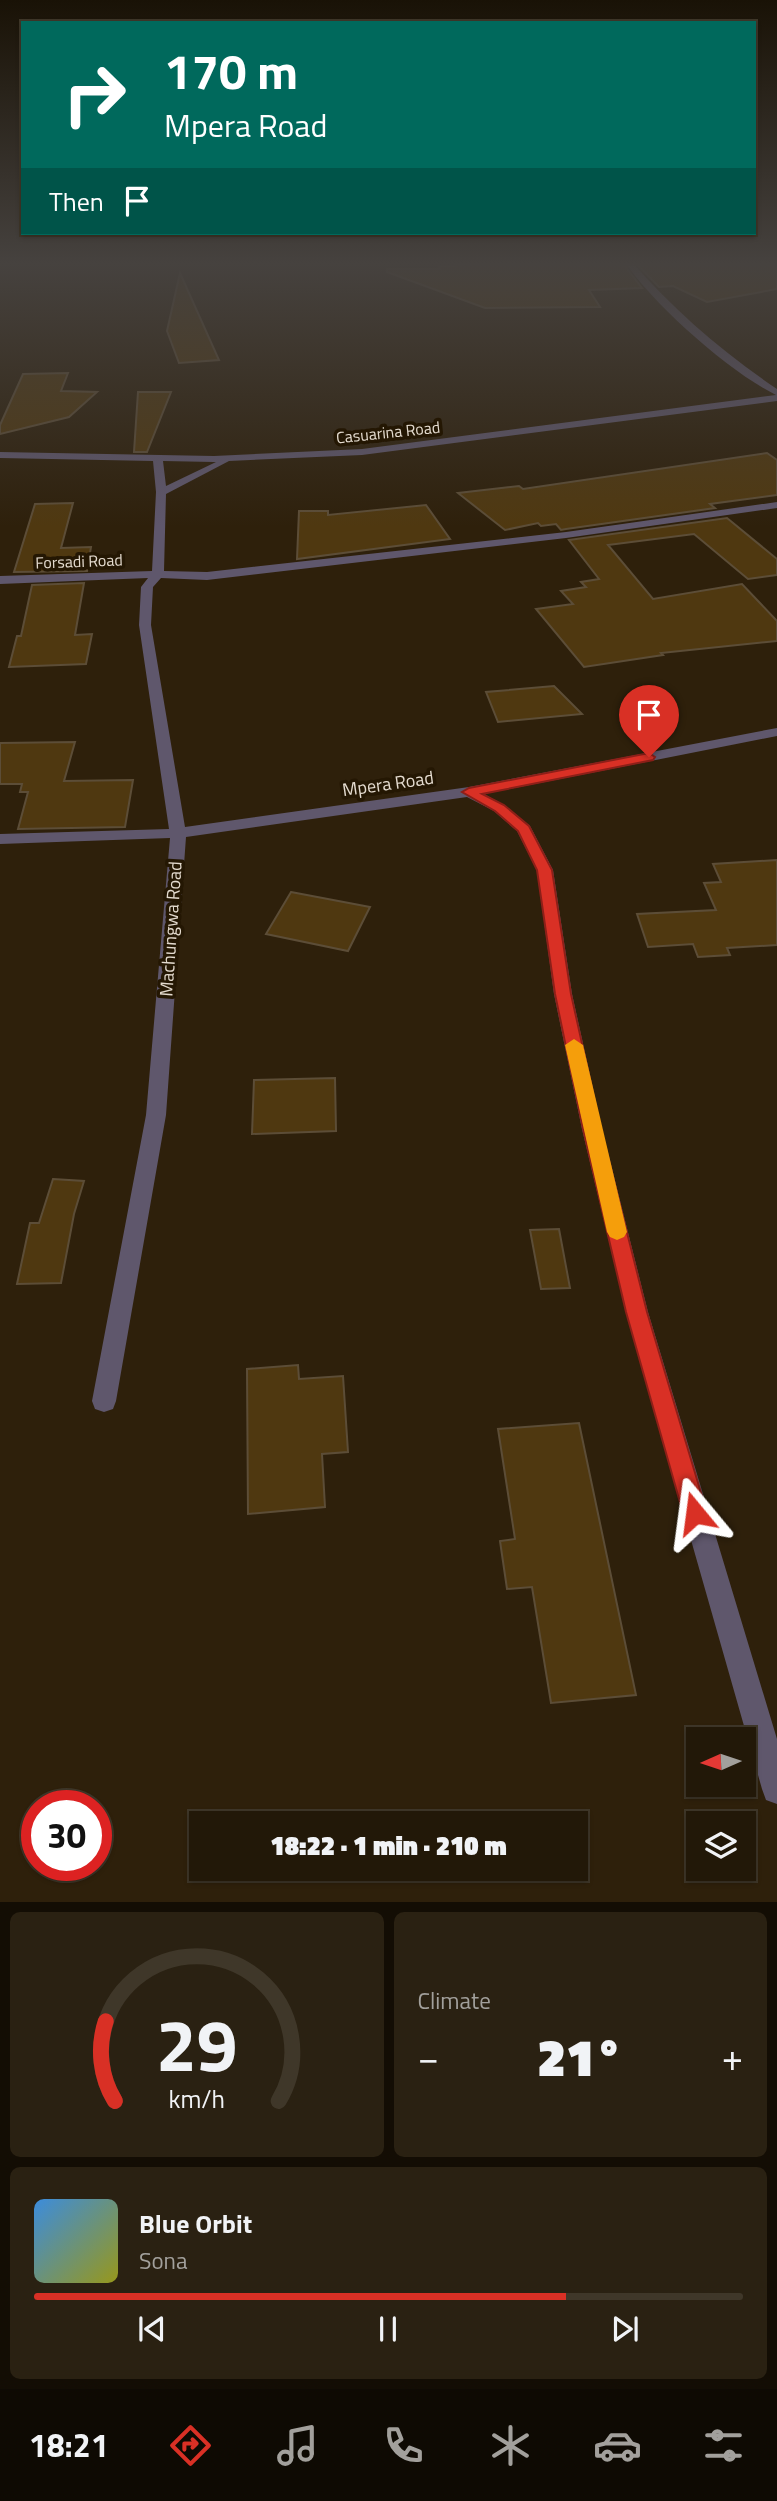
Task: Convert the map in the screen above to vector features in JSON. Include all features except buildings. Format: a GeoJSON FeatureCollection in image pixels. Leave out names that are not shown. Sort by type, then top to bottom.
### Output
{"type":"FeatureCollection","features":[{"type":"Feature","properties":{"kind":"street"},"geometry":{"type":"LineString","coordinates":[[716,350],[777,395]]}},
{"type":"Feature","properties":{"kind":"street","name":"Casuarina Road"},"geometry":{"type":"LineString","coordinates":[[0,455],[231,458],[362,452],[777,395]]}},
{"type":"Feature","properties":{"kind":"street","name":"Machungwa Road"},"geometry":{"type":"LineString","coordinates":[[103,1401],[156,1115],[178,833],[145,625],[147,587],[158,573],[161,492],[158,458]]}},
{"type":"Feature","properties":{"kind":"street"},"geometry":{"type":"LineString","coordinates":[[161,492],[231,458]]}},
{"type":"Feature","properties":{"kind":"street","name":"Forsadi Road"},"geometry":{"type":"LineString","coordinates":[[0,580],[158,573],[194,576],[231,573],[566,535],[777,505]]}},
{"type":"Feature","properties":{"kind":"street","name":"Mpera Road"},"geometry":{"type":"LineString","coordinates":[[0,839],[178,833],[469,792],[777,732]]}},
{"type":"Feature","properties":{"kind":"street"},"geometry":{"type":"LineString","coordinates":[[469,792],[499,808],[524,829],[545,870],[566,1007],[637,1312],[777,1789]]}},
{"type":"Feature","properties":{"kind":"slow traffic"},"geometry":{"type":"LineString","coordinates":[[574,1045],[617,1232]]}},
{"type":"Feature","properties":{"kind":"route"},"geometry":{"type":"LineString","coordinates":[[649,757],[469,792],[499,808],[524,829],[545,870],[563,994],[592,1129],[637,1312],[695,1513]]}}]}
